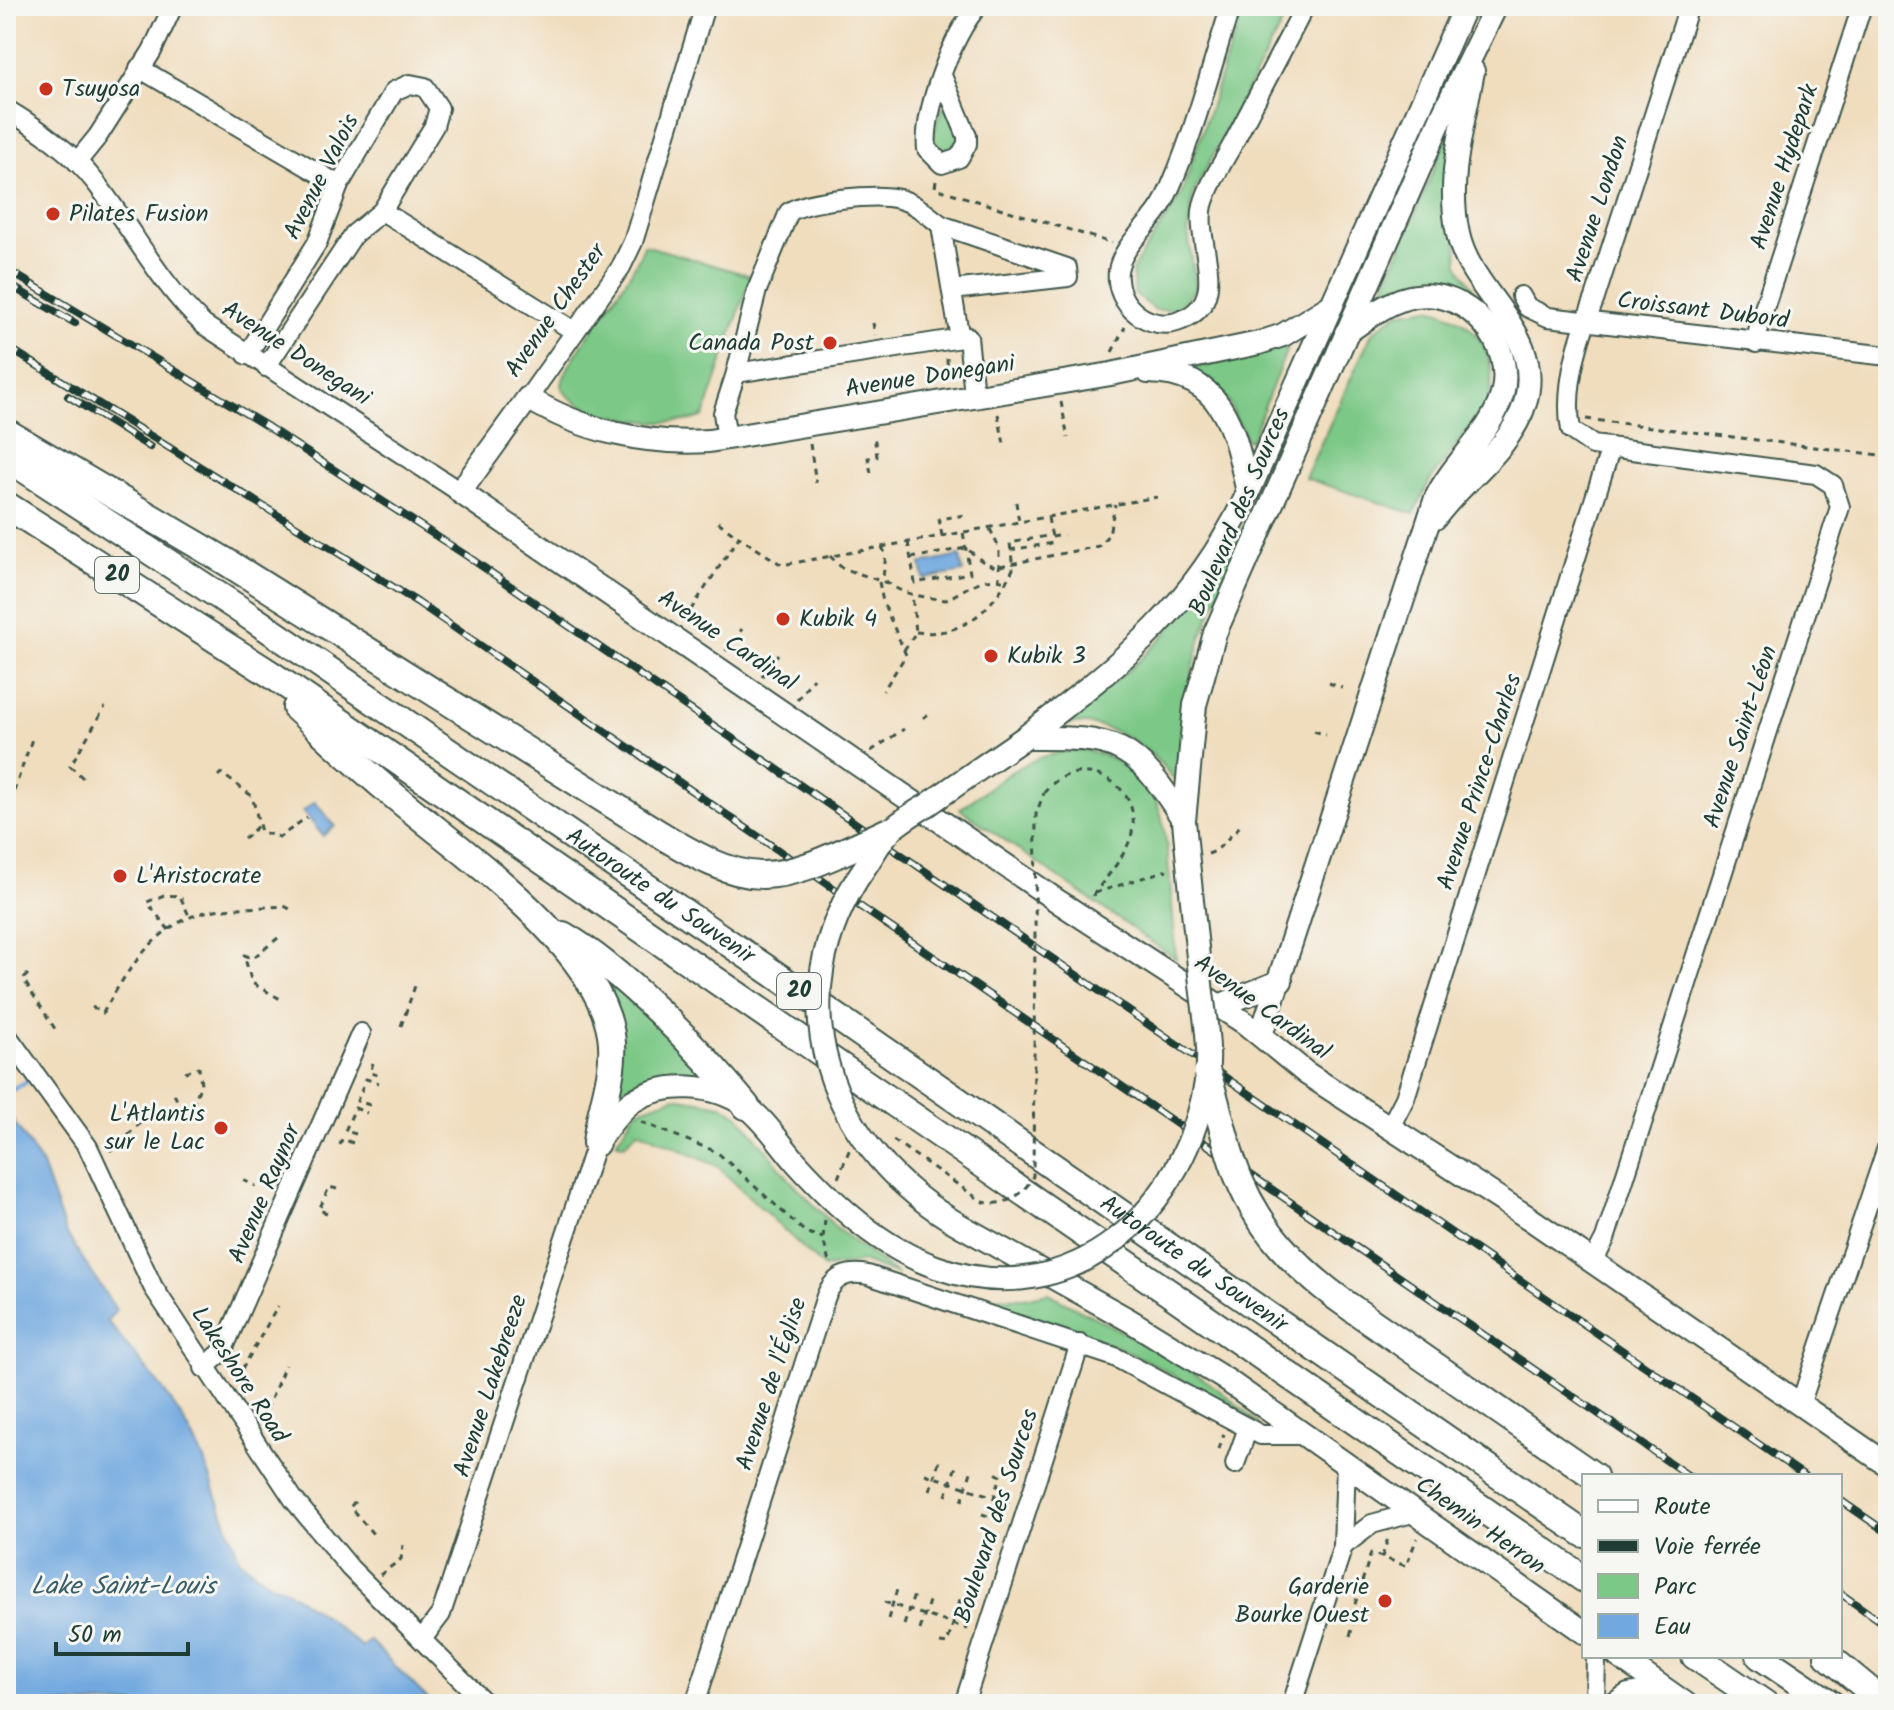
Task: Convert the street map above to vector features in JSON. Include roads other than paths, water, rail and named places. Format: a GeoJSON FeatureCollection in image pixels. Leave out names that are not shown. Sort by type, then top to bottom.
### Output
{"type":"FeatureCollection","features":[{"type":"Feature","properties":{"kind":"highway"},"geometry":{"type":"LineString","coordinates":[[6,432],[225,561],[708,863],[732,873],[755,875],[802,870],[889,831]]}},
{"type":"Feature","properties":{"kind":"highway","name":"Autoroute du Souvenir"},"geometry":{"type":"LineString","coordinates":[[6,457],[224,599],[741,951],[1582,1533]]}},
{"type":"Feature","properties":{"kind":"highway","name":"Autoroute du Souvenir"},"geometry":{"type":"LineString","coordinates":[[6,505],[228,647],[588,890],[1582,1578]]}},
{"type":"Feature","properties":{"kind":"highway"},"geometry":{"type":"LineString","coordinates":[[228,647],[545,926],[593,987],[609,1025],[612,1064],[596,1143]]}},
{"type":"Feature","properties":{"kind":"highway"},"geometry":{"type":"LineString","coordinates":[[545,926],[583,947],[643,1000],[706,1059],[746,1106]]}},
{"type":"Feature","properties":{"kind":"highway"},"geometry":{"type":"LineString","coordinates":[[1207,1073],[1232,1161],[1263,1225],[1301,1269],[1353,1309],[1591,1474]]}},
{"type":"Feature","properties":{"kind":"highway"},"geometry":{"type":"LineString","coordinates":[[1698,1658],[1765,1704]]}},
{"type":"Feature","properties":{"kind":"highway"},"geometry":{"type":"LineString","coordinates":[[1763,1658],[1831,1704]]}},
{"type":"Feature","properties":{"kind":"highway"},"geometry":{"type":"LineString","coordinates":[[1830,1658],[1886,1704]]}},
{"type":"Feature","properties":{"kind":"main road","name":"Boulevard des Sources"},"geometry":{"type":"LineString","coordinates":[[889,831],[1024,738],[1122,662],[1175,608],[1217,553],[1248,493],[1465,6]]}},
{"type":"Feature","properties":{"kind":"main road","name":"Boulevard des Sources"},"geometry":{"type":"LineString","coordinates":[[746,1106],[796,1162],[860,1224],[924,1262],[984,1277],[1035,1275],[1065,1268],[1097,1253],[1129,1232],[1172,1180],[1189,1145],[1207,1073],[1184,821],[1195,705],[1213,641],[1444,112],[1496,6]]}},
{"type":"Feature","properties":{"kind":"main road"},"geometry":{"type":"LineString","coordinates":[[1423,536],[1446,504],[1511,431],[1523,408],[1528,387],[1527,360],[1520,336],[1473,274],[1461,248],[1454,210],[1454,157],[1477,48]]}},
{"type":"Feature","properties":{"kind":"main road"},"geometry":{"type":"LineString","coordinates":[[1261,1035],[1423,536],[1443,483],[1487,425],[1500,399],[1504,379],[1496,343],[1483,322],[1465,306],[1430,295],[1395,301],[1346,333]]}},
{"type":"Feature","properties":{"kind":"main road"},"geometry":{"type":"LineString","coordinates":[[1109,367],[1270,340],[1332,305]]}},
{"type":"Feature","properties":{"kind":"main road"},"geometry":{"type":"LineString","coordinates":[[1109,367],[1168,374],[1209,394],[1232,425],[1248,493]]}},
{"type":"Feature","properties":{"kind":"main road","name":"Avenue Donegani"},"geometry":{"type":"LineString","coordinates":[[528,398],[572,421],[617,434],[671,441],[727,438],[974,395],[1109,367]]}},
{"type":"Feature","properties":{"kind":"main road","name":"Avenue Chester"},"geometry":{"type":"LineString","coordinates":[[460,492],[528,398]]}},
{"type":"Feature","properties":{"kind":"main road","name":"Avenue Donegani"},"geometry":{"type":"LineString","coordinates":[[460,492],[607,590]]}},
{"type":"Feature","properties":{"kind":"main road","name":"Avenue Cardinal"},"geometry":{"type":"LineString","coordinates":[[607,590],[1059,902],[1261,1035],[1297,1067],[1593,1262],[1888,1465]]}},
{"type":"Feature","properties":{"kind":"main road"},"geometry":{"type":"LineString","coordinates":[[1024,738],[1095,739],[1129,752],[1155,777],[1184,821]]}},
{"type":"Feature","properties":{"kind":"main road","name":"Chemin Herron"},"geometry":{"type":"LineString","coordinates":[[889,831],[849,892],[831,933],[820,1004],[823,1049],[841,1106],[876,1158],[920,1200],[1180,1351],[1306,1435],[1582,1631]]}},
{"type":"Feature","properties":{"kind":"main road"},"geometry":{"type":"LineString","coordinates":[[1219,1006],[1281,981]]}},
{"type":"Feature","properties":{"kind":"main road"},"geometry":{"type":"LineString","coordinates":[[596,1143],[632,1102],[665,1089],[699,1088],[746,1106]]}},
{"type":"Feature","properties":{"kind":"main road"},"geometry":{"type":"LineString","coordinates":[[1621,1658],[1686,1704]]}},
{"type":"Feature","properties":{"kind":"street"},"geometry":{"type":"LineString","coordinates":[[77,162],[98,136],[152,51],[173,6]]}},
{"type":"Feature","properties":{"kind":"street","name":"Avenue Chester"},"geometry":{"type":"LineString","coordinates":[[528,398],[621,267],[633,242],[705,6]]}},
{"type":"Feature","properties":{"kind":"street"},"geometry":{"type":"LineString","coordinates":[[943,78],[955,39],[978,6]]}},
{"type":"Feature","properties":{"kind":"street"},"geometry":{"type":"LineString","coordinates":[[1231,6],[1163,203],[1119,266],[1119,286],[1126,301],[1136,314],[1153,323],[1184,320],[1205,299],[1210,281],[1201,237],[1205,200],[1305,6]]}},
{"type":"Feature","properties":{"kind":"street","name":"Avenue London"},"geometry":{"type":"LineString","coordinates":[[1577,424],[1577,342],[1689,6]]}},
{"type":"Feature","properties":{"kind":"street","name":"Avenue Hydepark"},"geometry":{"type":"LineString","coordinates":[[1756,343],[1760,321],[1862,6]]}},
{"type":"Feature","properties":{"kind":"street"},"geometry":{"type":"LineString","coordinates":[[139,68],[339,185]]}},
{"type":"Feature","properties":{"kind":"street","name":"Avenue Valois"},"geometry":{"type":"LineString","coordinates":[[247,355],[317,243],[339,185],[394,91],[410,84],[425,87],[439,108],[434,126],[382,211],[354,234],[266,367]]}},
{"type":"Feature","properties":{"kind":"street","name":"Avenue Donegani"},"geometry":{"type":"LineString","coordinates":[[6,109],[77,162],[181,302],[214,334],[460,492]]}},
{"type":"Feature","properties":{"kind":"street"},"geometry":{"type":"LineString","coordinates":[[727,438],[723,413],[757,290],[789,212],[803,205],[881,196],[914,205],[941,225],[1067,268],[1068,277],[952,290]]}},
{"type":"Feature","properties":{"kind":"street"},"geometry":{"type":"LineString","coordinates":[[382,211],[574,331]]}},
{"type":"Feature","properties":{"kind":"street"},"geometry":{"type":"LineString","coordinates":[[941,225],[960,338]]}},
{"type":"Feature","properties":{"kind":"street","name":"Croissant Dubord"},"geometry":{"type":"LineString","coordinates":[[1521,296],[1527,307],[1540,315],[1756,343],[1888,356]]}},
{"type":"Feature","properties":{"kind":"street"},"geometry":{"type":"LineString","coordinates":[[736,373],[968,337],[974,395]]}},
{"type":"Feature","properties":{"kind":"street","name":"Avenue Saint-Léon"},"geometry":{"type":"LineString","coordinates":[[1577,424],[1586,442],[1816,474],[1833,485],[1840,507],[1605,1239],[1593,1262]]}},
{"type":"Feature","properties":{"kind":"street","name":"Avenue Prince-Charles"},"geometry":{"type":"LineString","coordinates":[[1389,1129],[1405,1098],[1611,447]]}},
{"type":"Feature","properties":{"kind":"street","name":"Avenue Raynor"},"geometry":{"type":"LineString","coordinates":[[204,1368],[222,1352],[361,1033]]}},
{"type":"Feature","properties":{"kind":"street","name":"Lakeshore Road"},"geometry":{"type":"LineString","coordinates":[[6,1034],[88,1147],[107,1181],[138,1259],[204,1368],[325,1541],[486,1704]]}},
{"type":"Feature","properties":{"kind":"street","name":"Avenue Lakebreeze"},"geometry":{"type":"LineString","coordinates":[[422,1639],[441,1614],[596,1143]]}},
{"type":"Feature","properties":{"kind":"street"},"geometry":{"type":"LineString","coordinates":[[1800,1405],[1888,1145]]}},
{"type":"Feature","properties":{"kind":"street","name":"Avenue de l'Église"},"geometry":{"type":"LineString","coordinates":[[695,1704],[826,1296],[834,1282],[852,1273],[868,1275],[1080,1344]]}},
{"type":"Feature","properties":{"kind":"street"},"geometry":{"type":"LineString","coordinates":[[1080,1344],[1142,1370],[1261,1435],[1306,1435]]}},
{"type":"Feature","properties":{"kind":"street","name":"Boulevard des Sources"},"geometry":{"type":"LineString","coordinates":[[964,1704],[1080,1344]]}},
{"type":"Feature","properties":{"kind":"street"},"geometry":{"type":"LineString","coordinates":[[1235,1464],[1248,1428]]}},
{"type":"Feature","properties":{"kind":"street"},"geometry":{"type":"LineString","coordinates":[[1292,1704],[1343,1546],[1346,1463]]}},
{"type":"Feature","properties":{"kind":"street"},"geometry":{"type":"LineString","coordinates":[[1343,1546],[1372,1524],[1416,1512]]}},
{"type":"Feature","properties":{"kind":"street"},"geometry":{"type":"LineString","coordinates":[[1595,1704],[1596,1658]]}},
{"type":"Feature","properties":{"kind":"street"},"geometry":{"type":"LineString","coordinates":[[1611,1704],[1628,1693],[1662,1687]]}},
{"type":"Feature","properties":{"kind":"water"},"geometry":{"type":"Polygon","coordinates":[[[960,556],[963,572],[924,579],[921,564],[960,556]]]}},
{"type":"Feature","properties":{"kind":"water"},"geometry":{"type":"Polygon","coordinates":[[[315,802],[335,826],[323,836],[303,811],[315,802]]]}},
{"type":"Feature","properties":{"kind":"water","name":"Lake Saint-Louis"},"geometry":{"type":"Polygon","coordinates":[[[6,1110],[41,1163],[66,1233],[116,1310],[107,1321],[163,1389],[187,1426],[203,1458],[240,1560],[270,1584],[283,1588],[327,1618],[362,1647],[369,1640],[433,1704],[6,1704],[6,1110]]]}},
{"type":"Feature","properties":{"kind":"waterway"},"geometry":{"type":"LineString","coordinates":[[6,1093],[26,1082]]}},
{"type":"Feature","properties":{"kind":"railway"},"geometry":{"type":"LineString","coordinates":[[6,269],[268,427],[467,556],[1802,1474]]}},
{"type":"Feature","properties":{"kind":"railway"},"geometry":{"type":"LineString","coordinates":[[6,283],[75,323]]}},
{"type":"Feature","properties":{"kind":"railway"},"geometry":{"type":"LineString","coordinates":[[6,346],[417,602],[1686,1474]]}},
{"type":"Feature","properties":{"kind":"railway"},"geometry":{"type":"LineString","coordinates":[[68,396],[150,447]]}},
{"type":"Feature","properties":{"kind":"railway"},"geometry":{"type":"LineString","coordinates":[[1842,1501],[1888,1533]]}},
{"type":"Feature","properties":{"kind":"railway"},"geometry":{"type":"LineString","coordinates":[[1842,1594],[1888,1627]]}},
{"type":"Feature","properties":{"kind":"place","name":"Tsuyosa"},"geometry":{"type":"Point","coordinates":[46,89]}},
{"type":"Feature","properties":{"kind":"place","name":"Pilates Fusion"},"geometry":{"type":"Point","coordinates":[53,214]}},
{"type":"Feature","properties":{"kind":"place","name":"Canada Post"},"geometry":{"type":"Point","coordinates":[830,343]}},
{"type":"Feature","properties":{"kind":"place","name":"Kubik 4"},"geometry":{"type":"Point","coordinates":[783,619]}},
{"type":"Feature","properties":{"kind":"place","name":"Kubik 3"},"geometry":{"type":"Point","coordinates":[991,656]}},
{"type":"Feature","properties":{"kind":"place","name":"L'Aristocrate"},"geometry":{"type":"Point","coordinates":[120,876]}},
{"type":"Feature","properties":{"kind":"place","name":"L'Atlantis sur le Lac"},"geometry":{"type":"Point","coordinates":[221,1128]}},
{"type":"Feature","properties":{"kind":"place","name":"Garderie Bourke Ouest"},"geometry":{"type":"Point","coordinates":[1385,1601]}}]}
